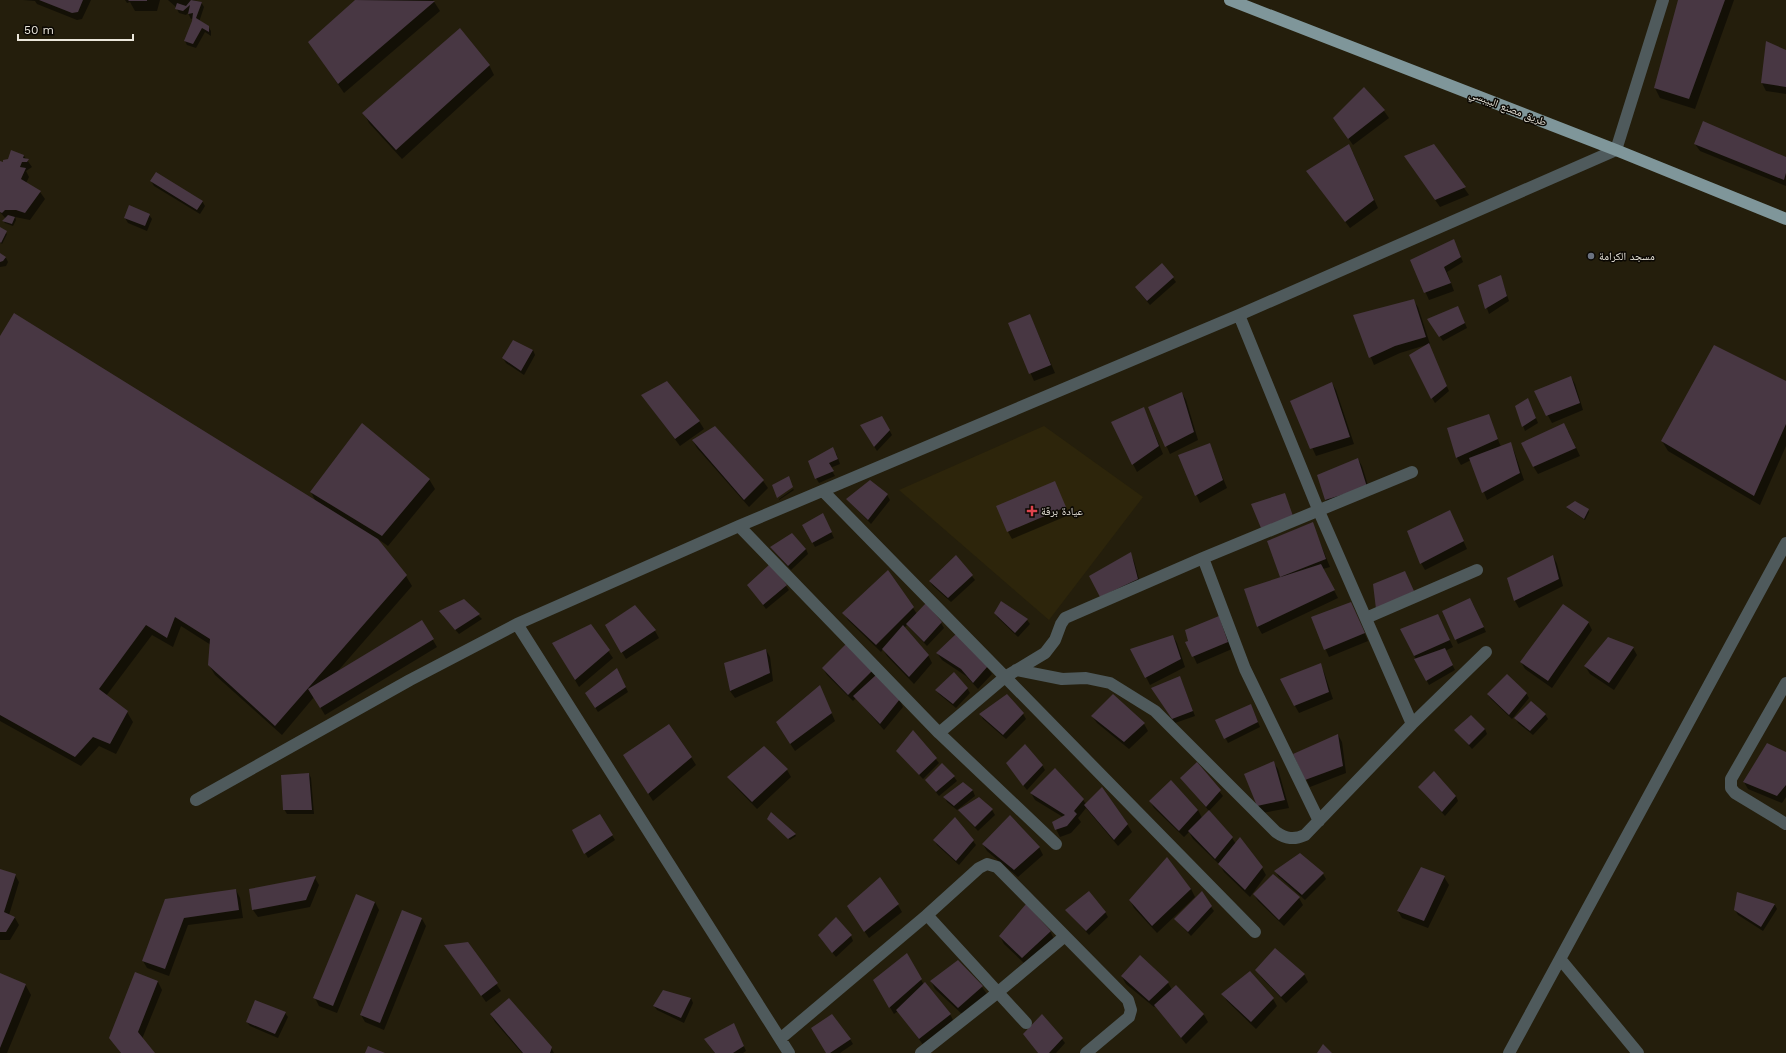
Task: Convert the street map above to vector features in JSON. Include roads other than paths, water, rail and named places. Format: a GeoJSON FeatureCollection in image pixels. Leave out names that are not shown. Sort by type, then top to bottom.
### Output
{"type":"FeatureCollection","features":[{"type":"Feature","properties":{"kind":"main road","name":"طريق مصنع البيبسي"},"geometry":{"type":"LineString","coordinates":[[1230,0],[1616,150],[1786,219]]}},
{"type":"Feature","properties":{"kind":"street"},"geometry":{"type":"LineString","coordinates":[[196,800],[410,680],[517,624],[740,526],[1239,315],[1616,150],[1663,0]]}},
{"type":"Feature","properties":{"kind":"street"},"geometry":{"type":"LineString","coordinates":[[1239,315],[1318,509],[1412,724]]}},
{"type":"Feature","properties":{"kind":"street"},"geometry":{"type":"LineString","coordinates":[[939,733],[1005,677],[1045,653],[1051,646],[1065,618],[1318,509],[1412,472]]}},
{"type":"Feature","properties":{"kind":"street"},"geometry":{"type":"LineString","coordinates":[[823,491],[1255,932]]}},
{"type":"Feature","properties":{"kind":"street"},"geometry":{"type":"LineString","coordinates":[[740,526],[939,733],[1056,844]]}},
{"type":"Feature","properties":{"kind":"street"},"geometry":{"type":"LineString","coordinates":[[1509,1053],[1561,960],[1786,544]]}},
{"type":"Feature","properties":{"kind":"street"},"geometry":{"type":"LineString","coordinates":[[1203,558],[1246,669],[1319,821]]}},
{"type":"Feature","properties":{"kind":"street"},"geometry":{"type":"LineString","coordinates":[[1366,618],[1477,570]]}},
{"type":"Feature","properties":{"kind":"street"},"geometry":{"type":"LineString","coordinates":[[517,624],[789,1053]]}},
{"type":"Feature","properties":{"kind":"street"},"geometry":{"type":"LineString","coordinates":[[1016,670],[1062,679],[1086,678],[1110,683],[1155,711],[1276,832],[1284,838],[1298,839],[1306,835],[1412,724],[1486,652]]}},
{"type":"Feature","properties":{"kind":"street"},"geometry":{"type":"LineString","coordinates":[[1786,683],[1731,780],[1731,788],[1735,793],[1786,824]]}},
{"type":"Feature","properties":{"kind":"street"},"geometry":{"type":"LineString","coordinates":[[780,1039],[927,915],[978,868],[987,864],[997,867],[1128,1000],[1131,1010],[1129,1017],[1086,1053]]}},
{"type":"Feature","properties":{"kind":"street"},"geometry":{"type":"LineString","coordinates":[[927,915],[1026,1023]]}},
{"type":"Feature","properties":{"kind":"street"},"geometry":{"type":"LineString","coordinates":[[921,1053],[997,993],[1065,936]]}},
{"type":"Feature","properties":{"kind":"street"},"geometry":{"type":"LineString","coordinates":[[1561,960],[1638,1053]]}},
{"type":"Feature","properties":{"kind":"place","name":"مسجد الكرامة"},"geometry":{"type":"Point","coordinates":[1591,256]}},
{"type":"Feature","properties":{"kind":"place","name":"عيادة برقة"},"geometry":{"type":"Point","coordinates":[1032,511]}}]}
